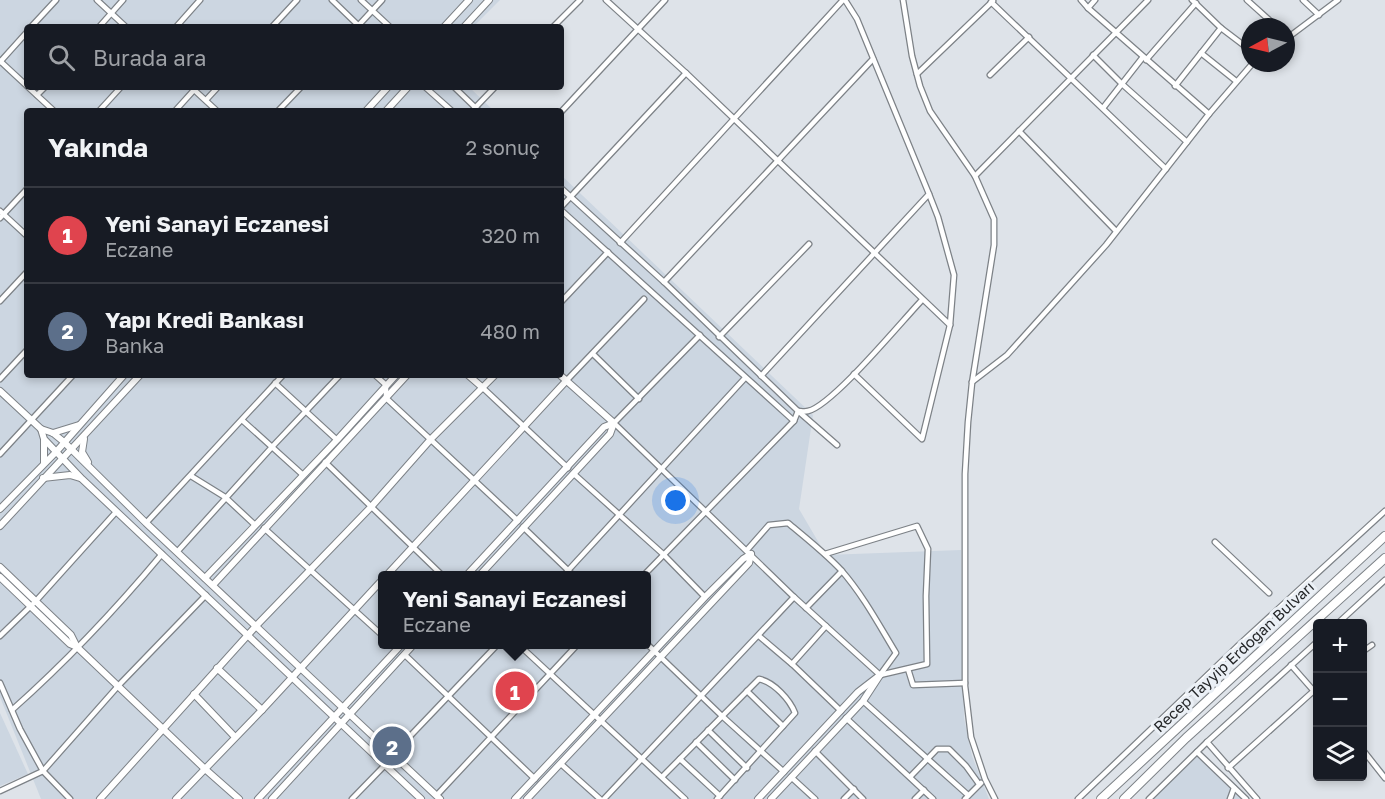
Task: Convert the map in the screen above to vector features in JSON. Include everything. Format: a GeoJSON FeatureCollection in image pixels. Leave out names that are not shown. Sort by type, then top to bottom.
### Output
{"type":"FeatureCollection","features":[{"type":"Feature","properties":{"kind":"highway","name":"Recep Tayyip Erdoğan Bulvarı"},"geometry":{"type":"LineString","coordinates":[[1101,799],[1385,536]]}},
{"type":"Feature","properties":{"kind":"highway","name":"Recep Tayyip Erdoğan Bulvarı"},"geometry":{"type":"LineString","coordinates":[[1124,799],[1186,738],[1385,558]]}},
{"type":"Feature","properties":{"kind":"street"},"geometry":{"type":"LineString","coordinates":[[34,24],[56,0]]}},
{"type":"Feature","properties":{"kind":"street"},"geometry":{"type":"LineString","coordinates":[[97,0],[123,24]]}},
{"type":"Feature","properties":{"kind":"street"},"geometry":{"type":"LineString","coordinates":[[102,24],[123,0]]}},
{"type":"Feature","properties":{"kind":"street"},"geometry":{"type":"LineString","coordinates":[[179,24],[200,0]]}},
{"type":"Feature","properties":{"kind":"street"},"geometry":{"type":"LineString","coordinates":[[275,24],[297,0]]}},
{"type":"Feature","properties":{"kind":"street"},"geometry":{"type":"LineString","coordinates":[[332,0],[356,24]]}},
{"type":"Feature","properties":{"kind":"street"},"geometry":{"type":"LineString","coordinates":[[361,0],[387,24]]}},
{"type":"Feature","properties":{"kind":"street"},"geometry":{"type":"LineString","coordinates":[[360,24],[382,0]]}},
{"type":"Feature","properties":{"kind":"street"},"geometry":{"type":"LineString","coordinates":[[447,24],[469,0]]}},
{"type":"Feature","properties":{"kind":"street"},"geometry":{"type":"LineString","coordinates":[[467,24],[489,0]]}},
{"type":"Feature","properties":{"kind":"street"},"geometry":{"type":"LineString","coordinates":[[557,24],[580,0]]}},
{"type":"Feature","properties":{"kind":"street"},"geometry":{"type":"LineString","coordinates":[[606,0],[686,73],[950,325]]}},
{"type":"Feature","properties":{"kind":"street"},"geometry":{"type":"LineString","coordinates":[[564,109],[665,0]]}},
{"type":"Feature","properties":{"kind":"street"},"geometry":{"type":"LineString","coordinates":[[620,243],[844,0],[857,19],[929,194],[938,217],[954,275],[950,325],[922,440],[854,374]]}},
{"type":"Feature","properties":{"kind":"street"},"geometry":{"type":"LineString","coordinates":[[903,0],[917,74],[930,111],[975,176],[994,219],[994,245],[972,382],[965,474],[965,683],[969,730],[995,799]]}},
{"type":"Feature","properties":{"kind":"street"},"geometry":{"type":"LineString","coordinates":[[1081,0],[1209,114]]}},
{"type":"Feature","properties":{"kind":"street"},"geometry":{"type":"LineString","coordinates":[[1088,8],[1095,0]]}},
{"type":"Feature","properties":{"kind":"street"},"geometry":{"type":"LineString","coordinates":[[975,176],[1148,0]]}},
{"type":"Feature","properties":{"kind":"street"},"geometry":{"type":"LineString","coordinates":[[1247,0],[1267,18]]}},
{"type":"Feature","properties":{"kind":"street"},"geometry":{"type":"LineString","coordinates":[[1303,0],[1318,15]]}},
{"type":"Feature","properties":{"kind":"street"},"geometry":{"type":"LineString","coordinates":[[1295,31],[1338,0]]}},
{"type":"Feature","properties":{"kind":"street"},"geometry":{"type":"LineString","coordinates":[[917,74],[992,1],[1166,169]]}},
{"type":"Feature","properties":{"kind":"street"},"geometry":{"type":"LineString","coordinates":[[1103,108],[1194,2],[1241,43]]}},
{"type":"Feature","properties":{"kind":"street"},"geometry":{"type":"LineString","coordinates":[[1175,86],[1221,28]]}},
{"type":"Feature","properties":{"kind":"street"},"geometry":{"type":"LineString","coordinates":[[24,35],[0,61],[24,82]]}},
{"type":"Feature","properties":{"kind":"street"},"geometry":{"type":"LineString","coordinates":[[990,75],[1029,38]]}},
{"type":"Feature","properties":{"kind":"street"},"geometry":{"type":"LineString","coordinates":[[1202,53],[1236,81]]}},
{"type":"Feature","properties":{"kind":"street"},"geometry":{"type":"LineString","coordinates":[[1093,56],[1187,142]]}},
{"type":"Feature","properties":{"kind":"street"},"geometry":{"type":"LineString","coordinates":[[664,282],[873,60]]}},
{"type":"Feature","properties":{"kind":"street"},"geometry":{"type":"LineString","coordinates":[[972,382],[1007,355],[1116,231],[1244,72]]}},
{"type":"Feature","properties":{"kind":"street"},"geometry":{"type":"LineString","coordinates":[[564,204],[686,73]]}},
{"type":"Feature","properties":{"kind":"street"},"geometry":{"type":"LineString","coordinates":[[32,90],[51,108]]}},
{"type":"Feature","properties":{"kind":"street"},"geometry":{"type":"LineString","coordinates":[[37,95],[42,90]]}},
{"type":"Feature","properties":{"kind":"street"},"geometry":{"type":"LineString","coordinates":[[102,108],[118,90]]}},
{"type":"Feature","properties":{"kind":"street"},"geometry":{"type":"LineString","coordinates":[[177,108],[192,90]]}},
{"type":"Feature","properties":{"kind":"street"},"geometry":{"type":"LineString","coordinates":[[194,90],[215,108]]}},
{"type":"Feature","properties":{"kind":"street"},"geometry":{"type":"LineString","coordinates":[[206,100],[215,90]]}},
{"type":"Feature","properties":{"kind":"street"},"geometry":{"type":"LineString","coordinates":[[281,108],[298,90]]}},
{"type":"Feature","properties":{"kind":"street"},"geometry":{"type":"LineString","coordinates":[[369,108],[385,90]]}},
{"type":"Feature","properties":{"kind":"street"},"geometry":{"type":"LineString","coordinates":[[389,108],[405,90]]}},
{"type":"Feature","properties":{"kind":"street"},"geometry":{"type":"LineString","coordinates":[[428,90],[449,108]]}},
{"type":"Feature","properties":{"kind":"street"},"geometry":{"type":"LineString","coordinates":[[457,90],[474,108]]}},
{"type":"Feature","properties":{"kind":"street"},"geometry":{"type":"LineString","coordinates":[[478,108],[493,90]]}},
{"type":"Feature","properties":{"kind":"street"},"geometry":{"type":"LineString","coordinates":[[1019,131],[1116,231]]}},
{"type":"Feature","properties":{"kind":"street"},"geometry":{"type":"LineString","coordinates":[[564,191],[837,445]]}},
{"type":"Feature","properties":{"kind":"street"},"geometry":{"type":"LineString","coordinates":[[24,192],[1,214],[24,233]]}},
{"type":"Feature","properties":{"kind":"street"},"geometry":{"type":"LineString","coordinates":[[761,376],[929,194]]}},
{"type":"Feature","properties":{"kind":"street"},"geometry":{"type":"LineString","coordinates":[[564,211],[794,421]]}},
{"type":"Feature","properties":{"kind":"street"},"geometry":{"type":"LineString","coordinates":[[719,337],[809,244]]}},
{"type":"Feature","properties":{"kind":"street"},"geometry":{"type":"LineString","coordinates":[[564,299],[608,252]]}},
{"type":"Feature","properties":{"kind":"street"},"geometry":{"type":"LineString","coordinates":[[0,301],[24,275]]}},
{"type":"Feature","properties":{"kind":"street"},"geometry":{"type":"LineString","coordinates":[[390,571],[644,299]]}},
{"type":"Feature","properties":{"kind":"street"},"geometry":{"type":"LineString","coordinates":[[798,411],[808,411],[818,406],[854,374],[922,300]]}},
{"type":"Feature","properties":{"kind":"street"},"geometry":{"type":"LineString","coordinates":[[471,571],[604,427],[614,423],[700,335]]}},
{"type":"Feature","properties":{"kind":"street"},"geometry":{"type":"LineString","coordinates":[[0,379],[24,353]]}},
{"type":"Feature","properties":{"kind":"street"},"geometry":{"type":"LineString","coordinates":[[593,354],[639,399]]}},
{"type":"Feature","properties":{"kind":"street"},"geometry":{"type":"LineString","coordinates":[[0,454],[70,378]]}},
{"type":"Feature","properties":{"kind":"street"},"geometry":{"type":"LineString","coordinates":[[0,509],[56,452],[121,378]]}},
{"type":"Feature","properties":{"kind":"street"},"geometry":{"type":"LineString","coordinates":[[0,526],[137,378]]}},
{"type":"Feature","properties":{"kind":"street"},"geometry":{"type":"LineString","coordinates":[[146,523],[280,378]]}},
{"type":"Feature","properties":{"kind":"street"},"geometry":{"type":"LineString","coordinates":[[177,552],[225,497],[337,378]]}},
{"type":"Feature","properties":{"kind":"street"},"geometry":{"type":"LineString","coordinates":[[378,378],[386,385],[386,398],[518,521]]}},
{"type":"Feature","properties":{"kind":"street"},"geometry":{"type":"LineString","coordinates":[[205,578],[393,378]]}},
{"type":"Feature","properties":{"kind":"street"},"geometry":{"type":"LineString","coordinates":[[213,585],[404,378]]}},
{"type":"Feature","properties":{"kind":"street"},"geometry":{"type":"LineString","coordinates":[[471,378],[568,468]]}},
{"type":"Feature","properties":{"kind":"street"},"geometry":{"type":"LineString","coordinates":[[100,799],[256,626],[492,378]]}},
{"type":"Feature","properties":{"kind":"street"},"geometry":{"type":"LineString","coordinates":[[564,378],[663,469],[794,597],[880,675]]}},
{"type":"Feature","properties":{"kind":"street"},"geometry":{"type":"LineString","coordinates":[[523,527],[568,570],[746,378]]}},
{"type":"Feature","properties":{"kind":"street"},"geometry":{"type":"LineString","coordinates":[[275,383],[337,440]]}},
{"type":"Feature","properties":{"kind":"street"},"geometry":{"type":"LineString","coordinates":[[0,392],[41,429],[44,439],[44,463]]}},
{"type":"Feature","properties":{"kind":"street"},"geometry":{"type":"LineString","coordinates":[[648,571],[794,421],[798,411]]}},
{"type":"Feature","properties":{"kind":"street"},"geometry":{"type":"LineString","coordinates":[[242,420],[303,475]]}},
{"type":"Feature","properties":{"kind":"street"},"geometry":{"type":"LineString","coordinates":[[483,571],[610,434],[614,423]]}},
{"type":"Feature","properties":{"kind":"street"},"geometry":{"type":"LineString","coordinates":[[53,433],[79,425]]}},
{"type":"Feature","properties":{"kind":"street"},"geometry":{"type":"LineString","coordinates":[[41,429],[53,433],[64,442],[146,523],[438,797],[490,737],[574,649]]}},
{"type":"Feature","properties":{"kind":"street"},"geometry":{"type":"LineString","coordinates":[[86,434],[81,445],[82,452],[94,473]]}},
{"type":"Feature","properties":{"kind":"street"},"geometry":{"type":"LineString","coordinates":[[44,439],[116,512],[421,799]]}},
{"type":"Feature","properties":{"kind":"street"},"geometry":{"type":"LineString","coordinates":[[325,462],[438,571]]}},
{"type":"Feature","properties":{"kind":"street"},"geometry":{"type":"LineString","coordinates":[[574,474],[663,554],[705,597]]}},
{"type":"Feature","properties":{"kind":"street"},"geometry":{"type":"LineString","coordinates":[[43,478],[70,475],[82,479]]}},
{"type":"Feature","properties":{"kind":"street"},"geometry":{"type":"LineString","coordinates":[[191,476],[225,497],[255,525]]}},
{"type":"Feature","properties":{"kind":"street"},"geometry":{"type":"LineString","coordinates":[[1077,799],[1385,511]]}},
{"type":"Feature","properties":{"kind":"street"},"geometry":{"type":"LineString","coordinates":[[0,636],[33,604],[116,512]]}},
{"type":"Feature","properties":{"kind":"street"},"geometry":{"type":"LineString","coordinates":[[515,799],[743,559],[769,525],[788,523],[842,571],[871,611],[896,653],[863,701],[771,799]]}},
{"type":"Feature","properties":{"kind":"street"},"geometry":{"type":"LineString","coordinates":[[758,799],[858,692],[880,675],[927,664],[928,549],[917,526],[825,554]]}},
{"type":"Feature","properties":{"kind":"street"},"geometry":{"type":"LineString","coordinates":[[264,528],[378,632]]}},
{"type":"Feature","properties":{"kind":"street"},"geometry":{"type":"LineString","coordinates":[[1215,542],[1269,593]]}},
{"type":"Feature","properties":{"kind":"street"},"geometry":{"type":"LineString","coordinates":[[527,799],[749,563],[749,552]]}},
{"type":"Feature","properties":{"kind":"street"},"geometry":{"type":"LineString","coordinates":[[12,710],[77,647],[162,554]]}},
{"type":"Feature","properties":{"kind":"street"},"geometry":{"type":"LineString","coordinates":[[0,567],[70,644],[77,647],[239,799]]}},
{"type":"Feature","properties":{"kind":"street"},"geometry":{"type":"LineString","coordinates":[[806,608],[842,571]]}},
{"type":"Feature","properties":{"kind":"street"},"geometry":{"type":"LineString","coordinates":[[0,577],[33,604]]}},
{"type":"Feature","properties":{"kind":"street"},"geometry":{"type":"LineString","coordinates":[[1342,619],[1385,580]]}},
{"type":"Feature","properties":{"kind":"street"},"geometry":{"type":"LineString","coordinates":[[176,799],[378,584]]}},
{"type":"Feature","properties":{"kind":"street"},"geometry":{"type":"LineString","coordinates":[[0,791],[43,771],[118,685],[206,595]]}},
{"type":"Feature","properties":{"kind":"street"},"geometry":{"type":"LineString","coordinates":[[561,764],[602,799],[643,759],[794,597]]}},
{"type":"Feature","properties":{"kind":"street"},"geometry":{"type":"LineString","coordinates":[[792,664],[826,626]]}},
{"type":"Feature","properties":{"kind":"street"},"geometry":{"type":"LineString","coordinates":[[759,636],[841,711]]}},
{"type":"Feature","properties":{"kind":"street"},"geometry":{"type":"LineString","coordinates":[[1149,799],[1313,645]]}},
{"type":"Feature","properties":{"kind":"street"},"geometry":{"type":"LineString","coordinates":[[1367,648],[1372,645]]}},
{"type":"Feature","properties":{"kind":"street"},"geometry":{"type":"LineString","coordinates":[[651,648],[784,772]]}},
{"type":"Feature","properties":{"kind":"street"},"geometry":{"type":"LineString","coordinates":[[258,799],[395,649]]}},
{"type":"Feature","properties":{"kind":"street"},"geometry":{"type":"LineString","coordinates":[[273,799],[410,649]]}},
{"type":"Feature","properties":{"kind":"street"},"geometry":{"type":"LineString","coordinates":[[393,754],[494,649]]}},
{"type":"Feature","properties":{"kind":"street"},"geometry":{"type":"LineString","coordinates":[[522,649],[683,798]]}},
{"type":"Feature","properties":{"kind":"street"},"geometry":{"type":"LineString","coordinates":[[405,655],[535,779]]}},
{"type":"Feature","properties":{"kind":"street"},"geometry":{"type":"LineString","coordinates":[[1291,664],[1313,686]]}},
{"type":"Feature","properties":{"kind":"street"},"geometry":{"type":"LineString","coordinates":[[217,668],[262,710]]}},
{"type":"Feature","properties":{"kind":"street"},"geometry":{"type":"LineString","coordinates":[[908,669],[913,685],[965,683]]}},
{"type":"Feature","properties":{"kind":"street"},"geometry":{"type":"LineString","coordinates":[[662,777],[759,679],[766,680],[792,704],[795,713],[762,752],[718,797],[680,759]]}},
{"type":"Feature","properties":{"kind":"street"},"geometry":{"type":"LineString","coordinates":[[0,683],[43,771],[70,799]]}},
{"type":"Feature","properties":{"kind":"street"},"geometry":{"type":"LineString","coordinates":[[747,691],[783,726]]}},
{"type":"Feature","properties":{"kind":"street"},"geometry":{"type":"LineString","coordinates":[[1228,768],[1313,692]]}},
{"type":"Feature","properties":{"kind":"street"},"geometry":{"type":"LineString","coordinates":[[194,694],[235,737]]}},
{"type":"Feature","properties":{"kind":"street"},"geometry":{"type":"LineString","coordinates":[[863,701],[928,758],[967,797],[986,779]]}},
{"type":"Feature","properties":{"kind":"street"},"geometry":{"type":"LineString","coordinates":[[846,718],[933,799]]}},
{"type":"Feature","properties":{"kind":"street"},"geometry":{"type":"LineString","coordinates":[[708,730],[747,768]]}},
{"type":"Feature","properties":{"kind":"street"},"geometry":{"type":"LineString","coordinates":[[696,742],[735,780]]}},
{"type":"Feature","properties":{"kind":"street"},"geometry":{"type":"LineString","coordinates":[[1207,742],[1257,799]]}},
{"type":"Feature","properties":{"kind":"street"},"geometry":{"type":"LineString","coordinates":[[910,777],[937,749],[949,749],[966,766],[979,784]]}},
{"type":"Feature","properties":{"kind":"street"},"geometry":{"type":"LineString","coordinates":[[815,751],[863,799]]}},
{"type":"Feature","properties":{"kind":"street"},"geometry":{"type":"LineString","coordinates":[[1197,752],[1246,799]]}},
{"type":"Feature","properties":{"kind":"street"},"geometry":{"type":"LineString","coordinates":[[1367,755],[1385,778]]}},
{"type":"Feature","properties":{"kind":"street"},"geometry":{"type":"LineString","coordinates":[[352,799],[385,765]]}},
{"type":"Feature","properties":{"kind":"street"},"geometry":{"type":"LineString","coordinates":[[791,777],[814,799]]}},
{"type":"Feature","properties":{"kind":"street"},"geometry":{"type":"LineString","coordinates":[[1230,799],[1234,788]]}},
{"type":"Feature","properties":{"kind":"street"},"geometry":{"type":"LineString","coordinates":[[844,799],[854,789]]}},
{"type":"Feature","properties":{"kind":"street"},"geometry":{"type":"LineString","coordinates":[[915,799],[924,790]]}},
{"type":"Feature","properties":{"kind":"shaded area"},"geometry":{"type":"Polygon","coordinates":[[[0,0],[500,0],[476,24],[24,24],[24,90],[472,90],[491,108],[24,108],[24,378],[564,378],[564,178],[813,415],[799,509],[826,555],[961,550],[964,718],[972,756],[989,799],[41,799],[0,697],[0,0]]]}},
{"type":"Feature","properties":{"kind":"shaded area"},"geometry":{"type":"Polygon","coordinates":[[[0,713],[28,774],[0,786],[0,713]]]}},
{"type":"Feature","properties":{"kind":"shaded area"},"geometry":{"type":"Polygon","coordinates":[[[1195,754],[1248,799],[1149,799],[1195,754]]]}},
{"type":"Feature","properties":{"kind":"place","name":"Yeni Sanayi Eczanesi"},"geometry":{"type":"Point","coordinates":[515,691]}},
{"type":"Feature","properties":{"kind":"place","name":"Yapı Kredi Bankası"},"geometry":{"type":"Point","coordinates":[392,746]}}]}
